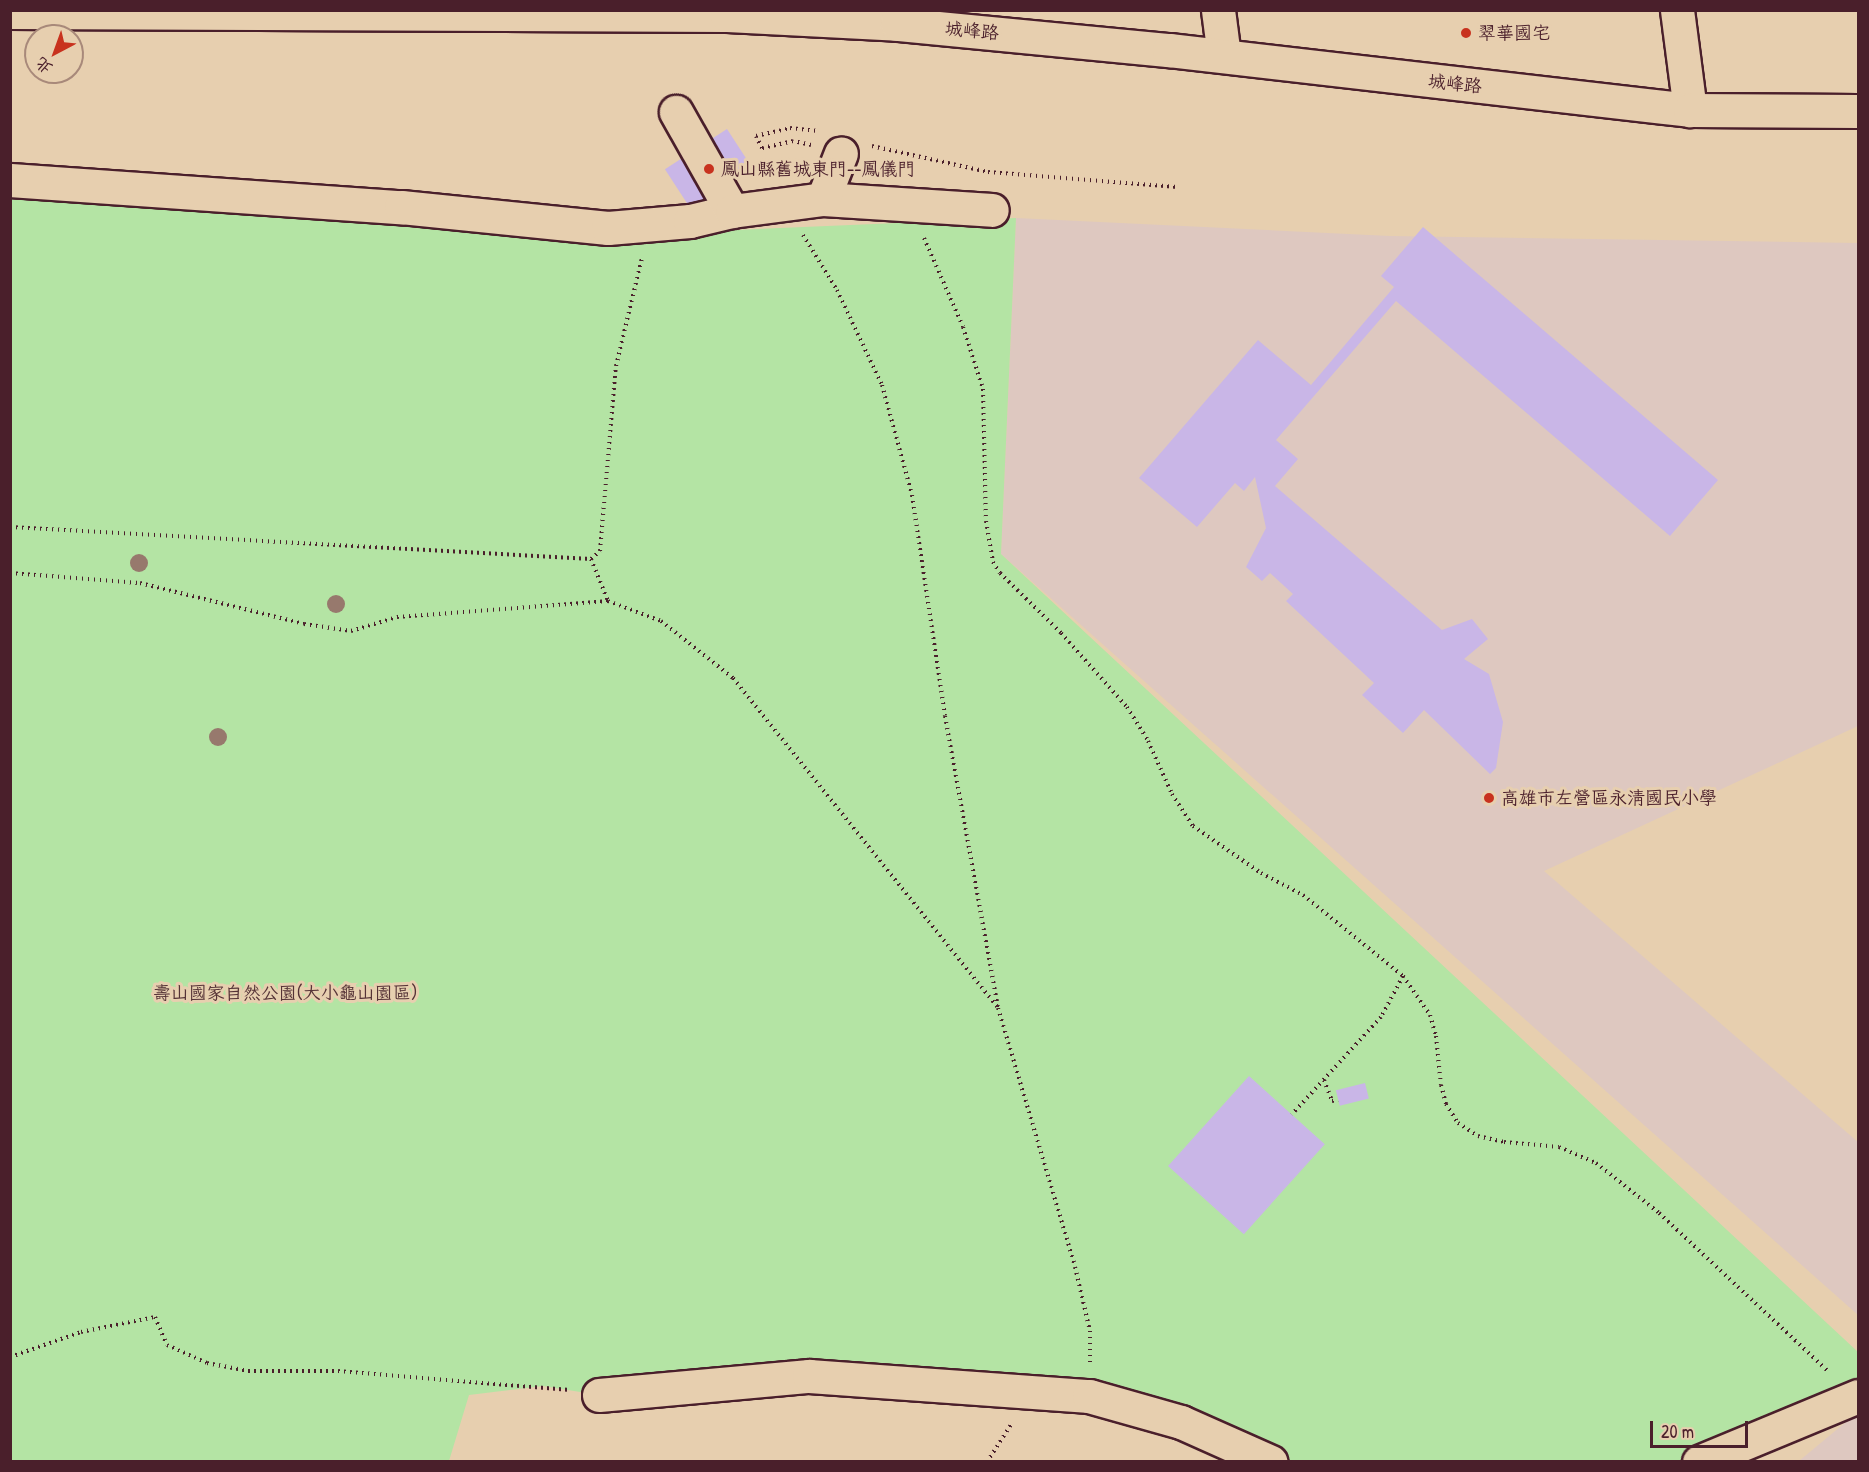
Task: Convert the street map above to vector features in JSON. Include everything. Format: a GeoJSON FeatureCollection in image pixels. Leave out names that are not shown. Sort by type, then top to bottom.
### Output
{"type":"FeatureCollection","features":[{"type":"Feature","properties":{"kind":"street"},"geometry":{"type":"LineString","coordinates":[[1218,10],[1224,57]]}},
{"type":"Feature","properties":{"kind":"street"},"geometry":{"type":"LineString","coordinates":[[1677,10],[1690,110]]}},
{"type":"Feature","properties":{"kind":"street","name":"城峰路"},"geometry":{"type":"LineString","coordinates":[[10,12],[666,13],[897,24],[1224,57],[1690,110],[1858,111]]}},
{"type":"Feature","properties":{"kind":"street"},"geometry":{"type":"LineString","coordinates":[[684,126],[732,211]]}},
{"type":"Feature","properties":{"kind":"street"},"geometry":{"type":"LineString","coordinates":[[823,199],[838,144]]}},
{"type":"Feature","properties":{"kind":"street"},"geometry":{"type":"LineString","coordinates":[[10,180],[401,207],[608,228],[704,219],[732,211],[823,199],[992,210]]}},
{"type":"Feature","properties":{"kind":"street"},"geometry":{"type":"LineString","coordinates":[[599,1395],[809,1376],[1089,1396],[1181,1422],[1259,1455]]}},
{"type":"Feature","properties":{"kind":"street"},"geometry":{"type":"LineString","coordinates":[[1699,1461],[1857,1397]]}},
{"type":"Feature","properties":{"kind":"path"},"geometry":{"type":"LineString","coordinates":[[838,144],[790,128],[756,136],[762,148],[793,141],[838,144],[988,172],[1177,187]]}},
{"type":"Feature","properties":{"kind":"path"},"geometry":{"type":"LineString","coordinates":[[902,205],[930,251],[963,327],[983,389],[986,521],[993,562],[1000,573],[1061,633],[1127,707],[1148,741],[1172,794],[1193,826],[1261,873],[1303,896],[1403,976],[1430,1015],[1436,1036],[1441,1085],[1446,1104],[1458,1123],[1478,1136],[1504,1142],[1559,1147],[1596,1163],[1659,1213],[1857,1397]]}},
{"type":"Feature","properties":{"kind":"path"},"geometry":{"type":"LineString","coordinates":[[10,527],[591,559],[600,551],[616,366],[645,243],[640,224]]}},
{"type":"Feature","properties":{"kind":"path"},"geometry":{"type":"LineString","coordinates":[[802,234],[837,290],[882,385],[912,495],[945,716],[998,1008],[1075,1266],[1090,1332],[1089,1396]]}},
{"type":"Feature","properties":{"kind":"path"},"geometry":{"type":"LineString","coordinates":[[591,559],[608,601]]}},
{"type":"Feature","properties":{"kind":"path"},"geometry":{"type":"LineString","coordinates":[[10,573],[140,583],[304,624],[351,631],[398,617],[608,601],[661,621],[733,678],[998,1008]]}},
{"type":"Feature","properties":{"kind":"path"},"geometry":{"type":"LineString","coordinates":[[1292,1114],[1381,1017],[1403,976]]}},
{"type":"Feature","properties":{"kind":"path"},"geometry":{"type":"LineString","coordinates":[[1324,1080],[1332,1101],[1338,1100]]}},
{"type":"Feature","properties":{"kind":"path"},"geometry":{"type":"LineString","coordinates":[[10,1357],[81,1332],[155,1317],[159,1334],[167,1346],[207,1363],[248,1371],[338,1371],[543,1386],[599,1395]]}},
{"type":"Feature","properties":{"kind":"shaded area","name":"高雄市左營區永清國民小學"},"geometry":{"type":"Polygon","coordinates":[[[1016,218],[1390,236],[1858,243],[1858,726],[1544,871],[1858,1142],[1858,1315],[1001,554],[1016,218]]]}},
{"type":"Feature","properties":{"kind":"shaded area"},"geometry":{"type":"Polygon","coordinates":[[[1858,1412],[1858,1461],[1799,1461],[1858,1412]]]}},
{"type":"Feature","properties":{"kind":"green space","name":"壽山國家自然公園(大小龜山園區)"},"geometry":{"type":"Polygon","coordinates":[[[10,183],[689,232],[1016,218],[1001,554],[1858,1352],[1858,1396],[1699,1462],[1271,1461],[1181,1422],[809,1376],[599,1395],[543,1386],[469,1395],[449,1461],[11,1461],[10,183]]]}},
{"type":"Feature","properties":{"kind":"building","name":"鳳山縣舊城東門--鳳儀門"},"geometry":{"type":"Polygon","coordinates":[[[727,129],[753,169],[691,210],[665,169],[727,129]]]}},
{"type":"Feature","properties":{"kind":"building"},"geometry":{"type":"Polygon","coordinates":[[[1423,227],[1718,480],[1670,536],[1396,301],[1276,440],[1298,459],[1275,486],[1442,630],[1472,619],[1488,639],[1464,659],[1489,674],[1503,722],[1496,768],[1490,774],[1424,710],[1403,733],[1362,695],[1374,683],[1286,601],[1293,594],[1270,573],[1262,581],[1246,567],[1266,528],[1255,477],[1244,491],[1235,483],[1197,527],[1139,478],[1258,340],[1311,385],[1394,287],[1381,276],[1423,227]]]}},
{"type":"Feature","properties":{"kind":"building"},"geometry":{"type":"Polygon","coordinates":[[[1249,1076],[1325,1144],[1244,1234],[1168,1166],[1249,1076]]]}},
{"type":"Feature","properties":{"kind":"building"},"geometry":{"type":"Polygon","coordinates":[[[1365,1083],[1369,1099],[1340,1106],[1336,1090],[1365,1083]]]}},
{"type":"Feature","properties":{"kind":"place","name":"翠華國宅"},"geometry":{"type":"Point","coordinates":[1466,33]}},
{"type":"Feature","properties":{"kind":"place","name":"鳳山縣舊城東門--鳳儀門"},"geometry":{"type":"Point","coordinates":[709,169]}},
{"type":"Feature","properties":{"kind":"place","name":"高雄市左營區永清國民小學"},"geometry":{"type":"Point","coordinates":[1489,798]}}]}
